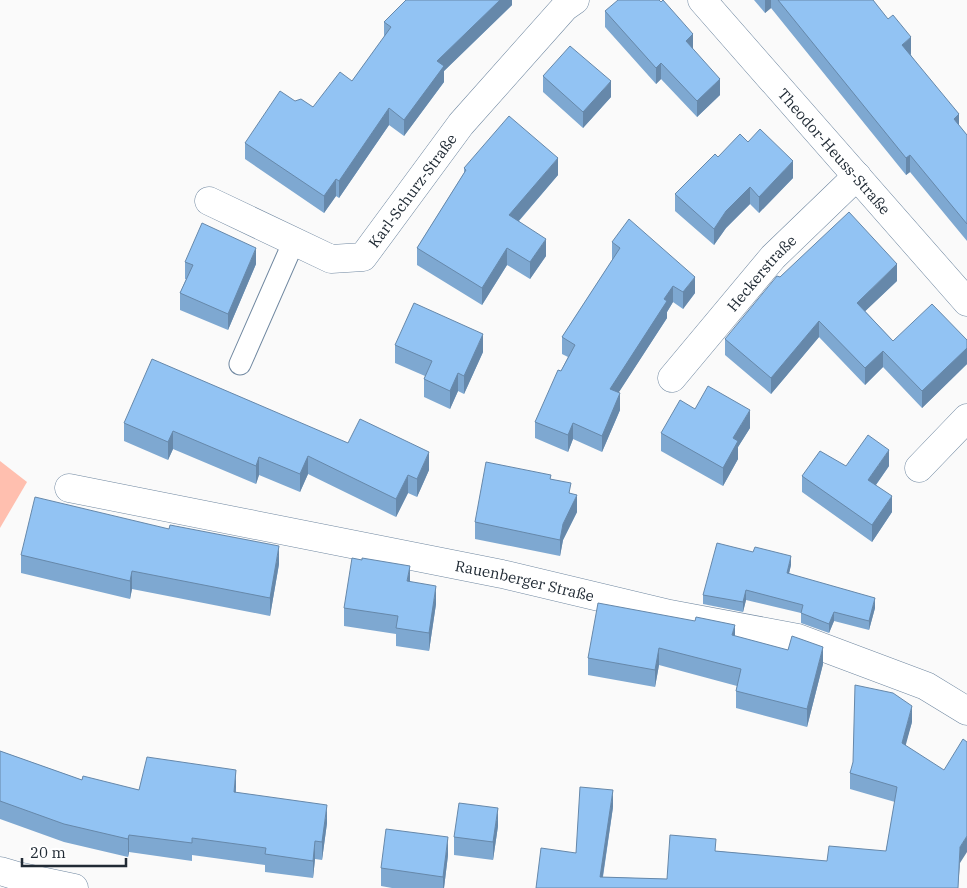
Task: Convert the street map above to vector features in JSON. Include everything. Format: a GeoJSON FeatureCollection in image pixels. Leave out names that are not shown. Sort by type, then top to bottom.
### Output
{"type":"FeatureCollection","features":[{"type":"Feature","properties":{"kind":"street","name":"Karl-Schurz-Straße"},"geometry":{"type":"LineString","coordinates":[[208,201],[331,259],[364,257],[460,124],[565,7],[574,0]]}},
{"type":"Feature","properties":{"kind":"street","name":"Theodor-Heuss-Straße"},"geometry":{"type":"LineString","coordinates":[[702,0],[967,302]]}},
{"type":"Feature","properties":{"kind":"street","name":"Heckerstraße"},"geometry":{"type":"LineString","coordinates":[[672,378],[773,257],[857,176]]}},
{"type":"Feature","properties":{"kind":"street"},"geometry":{"type":"LineString","coordinates":[[919,468],[967,418]]}},
{"type":"Feature","properties":{"kind":"street","name":"Rauenberger Straße"},"geometry":{"type":"LineString","coordinates":[[69,488],[492,572],[670,614],[798,638],[926,686],[967,711]]}},
{"type":"Feature","properties":{"kind":"street"},"geometry":{"type":"LineString","coordinates":[[0,870],[17,876],[74,888]]}},
{"type":"Feature","properties":{"kind":"lane"},"geometry":{"type":"LineString","coordinates":[[240,364],[294,241]]}},
{"type":"Feature","properties":{"kind":"shaded area"},"geometry":{"type":"Polygon","coordinates":[[[0,461],[27,482],[0,528],[0,461]]]}},
{"type":"Feature","properties":{"kind":"building"},"geometry":{"type":"Polygon","coordinates":[[[406,0],[500,0],[437,61],[444,66],[404,120],[389,108],[339,181],[336,179],[324,196],[245,143],[280,91],[295,101],[301,99],[313,107],[340,72],[352,81],[391,27],[384,22],[406,0]]]}},
{"type":"Feature","properties":{"kind":"building"},"geometry":{"type":"Polygon","coordinates":[[[618,0],[659,0],[661,2],[663,0],[693,34],[686,41],[720,79],[697,101],[661,63],[656,68],[605,11],[618,0]]]}},
{"type":"Feature","properties":{"kind":"building"},"geometry":{"type":"Polygon","coordinates":[[[778,0],[873,0],[888,19],[893,15],[911,37],[902,45],[959,114],[954,119],[967,135],[967,224],[910,155],[906,158],[778,0]]]}},
{"type":"Feature","properties":{"kind":"building"},"geometry":{"type":"Polygon","coordinates":[[[570,46],[611,81],[583,112],[543,76],[570,46]]]}},
{"type":"Feature","properties":{"kind":"building"},"geometry":{"type":"Polygon","coordinates":[[[509,116],[558,158],[509,215],[546,239],[530,262],[507,248],[482,288],[417,248],[466,170],[464,168],[509,116]]]}},
{"type":"Feature","properties":{"kind":"building"},"geometry":{"type":"Polygon","coordinates":[[[760,129],[793,161],[759,197],[750,187],[726,211],[714,229],[675,194],[715,154],[718,157],[740,134],[748,142],[760,129]]]}},
{"type":"Feature","properties":{"kind":"building"},"geometry":{"type":"Polygon","coordinates":[[[849,212],[897,264],[857,303],[893,341],[932,304],[967,340],[967,348],[922,391],[883,351],[865,368],[819,321],[771,378],[725,339],[777,276],[780,277],[849,212]]]}},
{"type":"Feature","properties":{"kind":"building"},"geometry":{"type":"Polygon","coordinates":[[[629,219],[695,277],[683,292],[673,286],[664,299],[667,301],[610,389],[620,393],[602,436],[573,423],[568,435],[535,422],[558,370],[561,371],[575,345],[562,337],[620,248],[612,242],[629,219]]]}},
{"type":"Feature","properties":{"kind":"building"},"geometry":{"type":"Polygon","coordinates":[[[202,223],[256,248],[228,314],[180,293],[193,265],[185,262],[202,223]]]}},
{"type":"Feature","properties":{"kind":"building"},"geometry":{"type":"Polygon","coordinates":[[[414,303],[483,334],[464,376],[458,373],[450,391],[424,379],[432,361],[395,345],[414,303]]]}},
{"type":"Feature","properties":{"kind":"building"},"geometry":{"type":"Polygon","coordinates":[[[152,359],[348,443],[360,419],[429,452],[417,479],[408,475],[396,499],[308,456],[300,474],[259,457],[256,466],[173,431],[168,442],[124,423],[152,359]]]}},
{"type":"Feature","properties":{"kind":"building"},"geometry":{"type":"Polygon","coordinates":[[[708,386],[750,410],[733,438],[738,441],[723,468],[661,433],[680,400],[695,409],[708,386]]]}},
{"type":"Feature","properties":{"kind":"building"},"geometry":{"type":"Polygon","coordinates":[[[868,435],[889,450],[868,480],[892,496],[872,525],[802,476],[820,451],[846,466],[868,435]]]}},
{"type":"Feature","properties":{"kind":"building"},"geometry":{"type":"Polygon","coordinates":[[[486,462],[551,475],[550,479],[571,483],[569,493],[577,495],[563,524],[560,540],[475,522],[486,462]]]}},
{"type":"Feature","properties":{"kind":"building"},"geometry":{"type":"Polygon","coordinates":[[[35,497],[169,529],[170,525],[279,546],[270,598],[132,571],[130,581],[21,555],[35,497]]]}},
{"type":"Feature","properties":{"kind":"building"},"geometry":{"type":"Polygon","coordinates":[[[717,543],[753,552],[755,547],[791,556],[787,573],[875,598],[869,621],[834,612],[829,624],[801,613],[803,605],[746,590],[743,602],[703,595],[717,543]]]}},
{"type":"Feature","properties":{"kind":"building"},"geometry":{"type":"Polygon","coordinates":[[[352,558],[410,566],[407,581],[436,586],[429,633],[396,628],[398,616],[344,608],[352,558]]]}},
{"type":"Feature","properties":{"kind":"building"},"geometry":{"type":"Polygon","coordinates":[[[598,603],[695,621],[696,617],[735,625],[732,635],[788,650],[792,636],[823,647],[807,709],[736,691],[741,669],[659,648],[655,670],[588,658],[598,603]]]}},
{"type":"Feature","properties":{"kind":"building"},"geometry":{"type":"Polygon","coordinates":[[[855,685],[893,693],[912,706],[902,743],[944,770],[963,739],[967,742],[967,836],[960,847],[958,888],[536,888],[541,848],[576,853],[580,787],[613,790],[600,877],[667,879],[670,835],[716,839],[715,851],[827,861],[829,846],[886,851],[897,787],[850,773],[853,762],[855,685]]]}},
{"type":"Feature","properties":{"kind":"building"},"geometry":{"type":"Polygon","coordinates":[[[0,751],[82,780],[83,776],[139,790],[147,757],[236,770],[234,792],[327,805],[322,842],[315,841],[313,861],[265,854],[266,848],[192,838],[192,843],[129,835],[128,839],[64,824],[0,801],[0,751]]]}},
{"type":"Feature","properties":{"kind":"building"},"geometry":{"type":"Polygon","coordinates":[[[459,803],[498,808],[493,842],[454,837],[459,803]]]}},
{"type":"Feature","properties":{"kind":"building"},"geometry":{"type":"Polygon","coordinates":[[[386,829],[448,837],[443,877],[381,868],[386,829]]]}}]}
